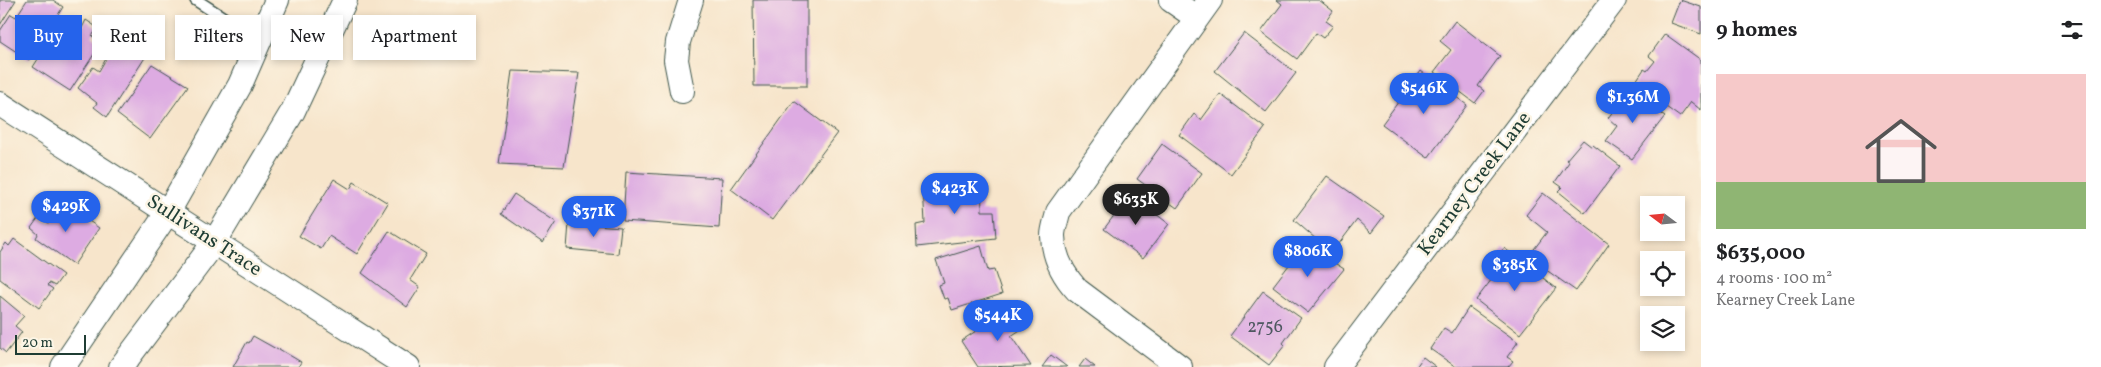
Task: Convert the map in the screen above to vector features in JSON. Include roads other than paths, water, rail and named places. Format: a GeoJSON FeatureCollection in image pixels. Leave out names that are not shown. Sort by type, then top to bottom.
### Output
{"type":"FeatureCollection","features":[{"type":"Feature","properties":{"kind":"street"},"geometry":{"type":"LineString","coordinates":[[261,36],[277,0]]}},
{"type":"Feature","properties":{"kind":"street"},"geometry":{"type":"LineString","coordinates":[[121,367],[214,243],[293,111],[345,0]]}},
{"type":"Feature","properties":{"kind":"street"},"geometry":{"type":"LineString","coordinates":[[682,91],[676,60],[678,42],[691,0]]}},
{"type":"Feature","properties":{"kind":"street"},"geometry":{"type":"LineString","coordinates":[[1171,0],[1203,9],[1058,212],[1053,234],[1057,256],[1064,277],[1077,290],[1180,367]]}},
{"type":"Feature","properties":{"kind":"street","name":"Kearney Creek Lane"},"geometry":{"type":"LineString","coordinates":[[1336,367],[1614,0]]}},
{"type":"Feature","properties":{"kind":"street"},"geometry":{"type":"LineString","coordinates":[[63,367],[168,212],[240,85],[251,60]]}},
{"type":"Feature","properties":{"kind":"street","name":"Sullivans Trace"},"geometry":{"type":"LineString","coordinates":[[0,104],[408,367]]}},
{"type":"Feature","properties":{"kind":"lane"},"geometry":{"type":"LineString","coordinates":[[196,0],[220,15]]}}]}
